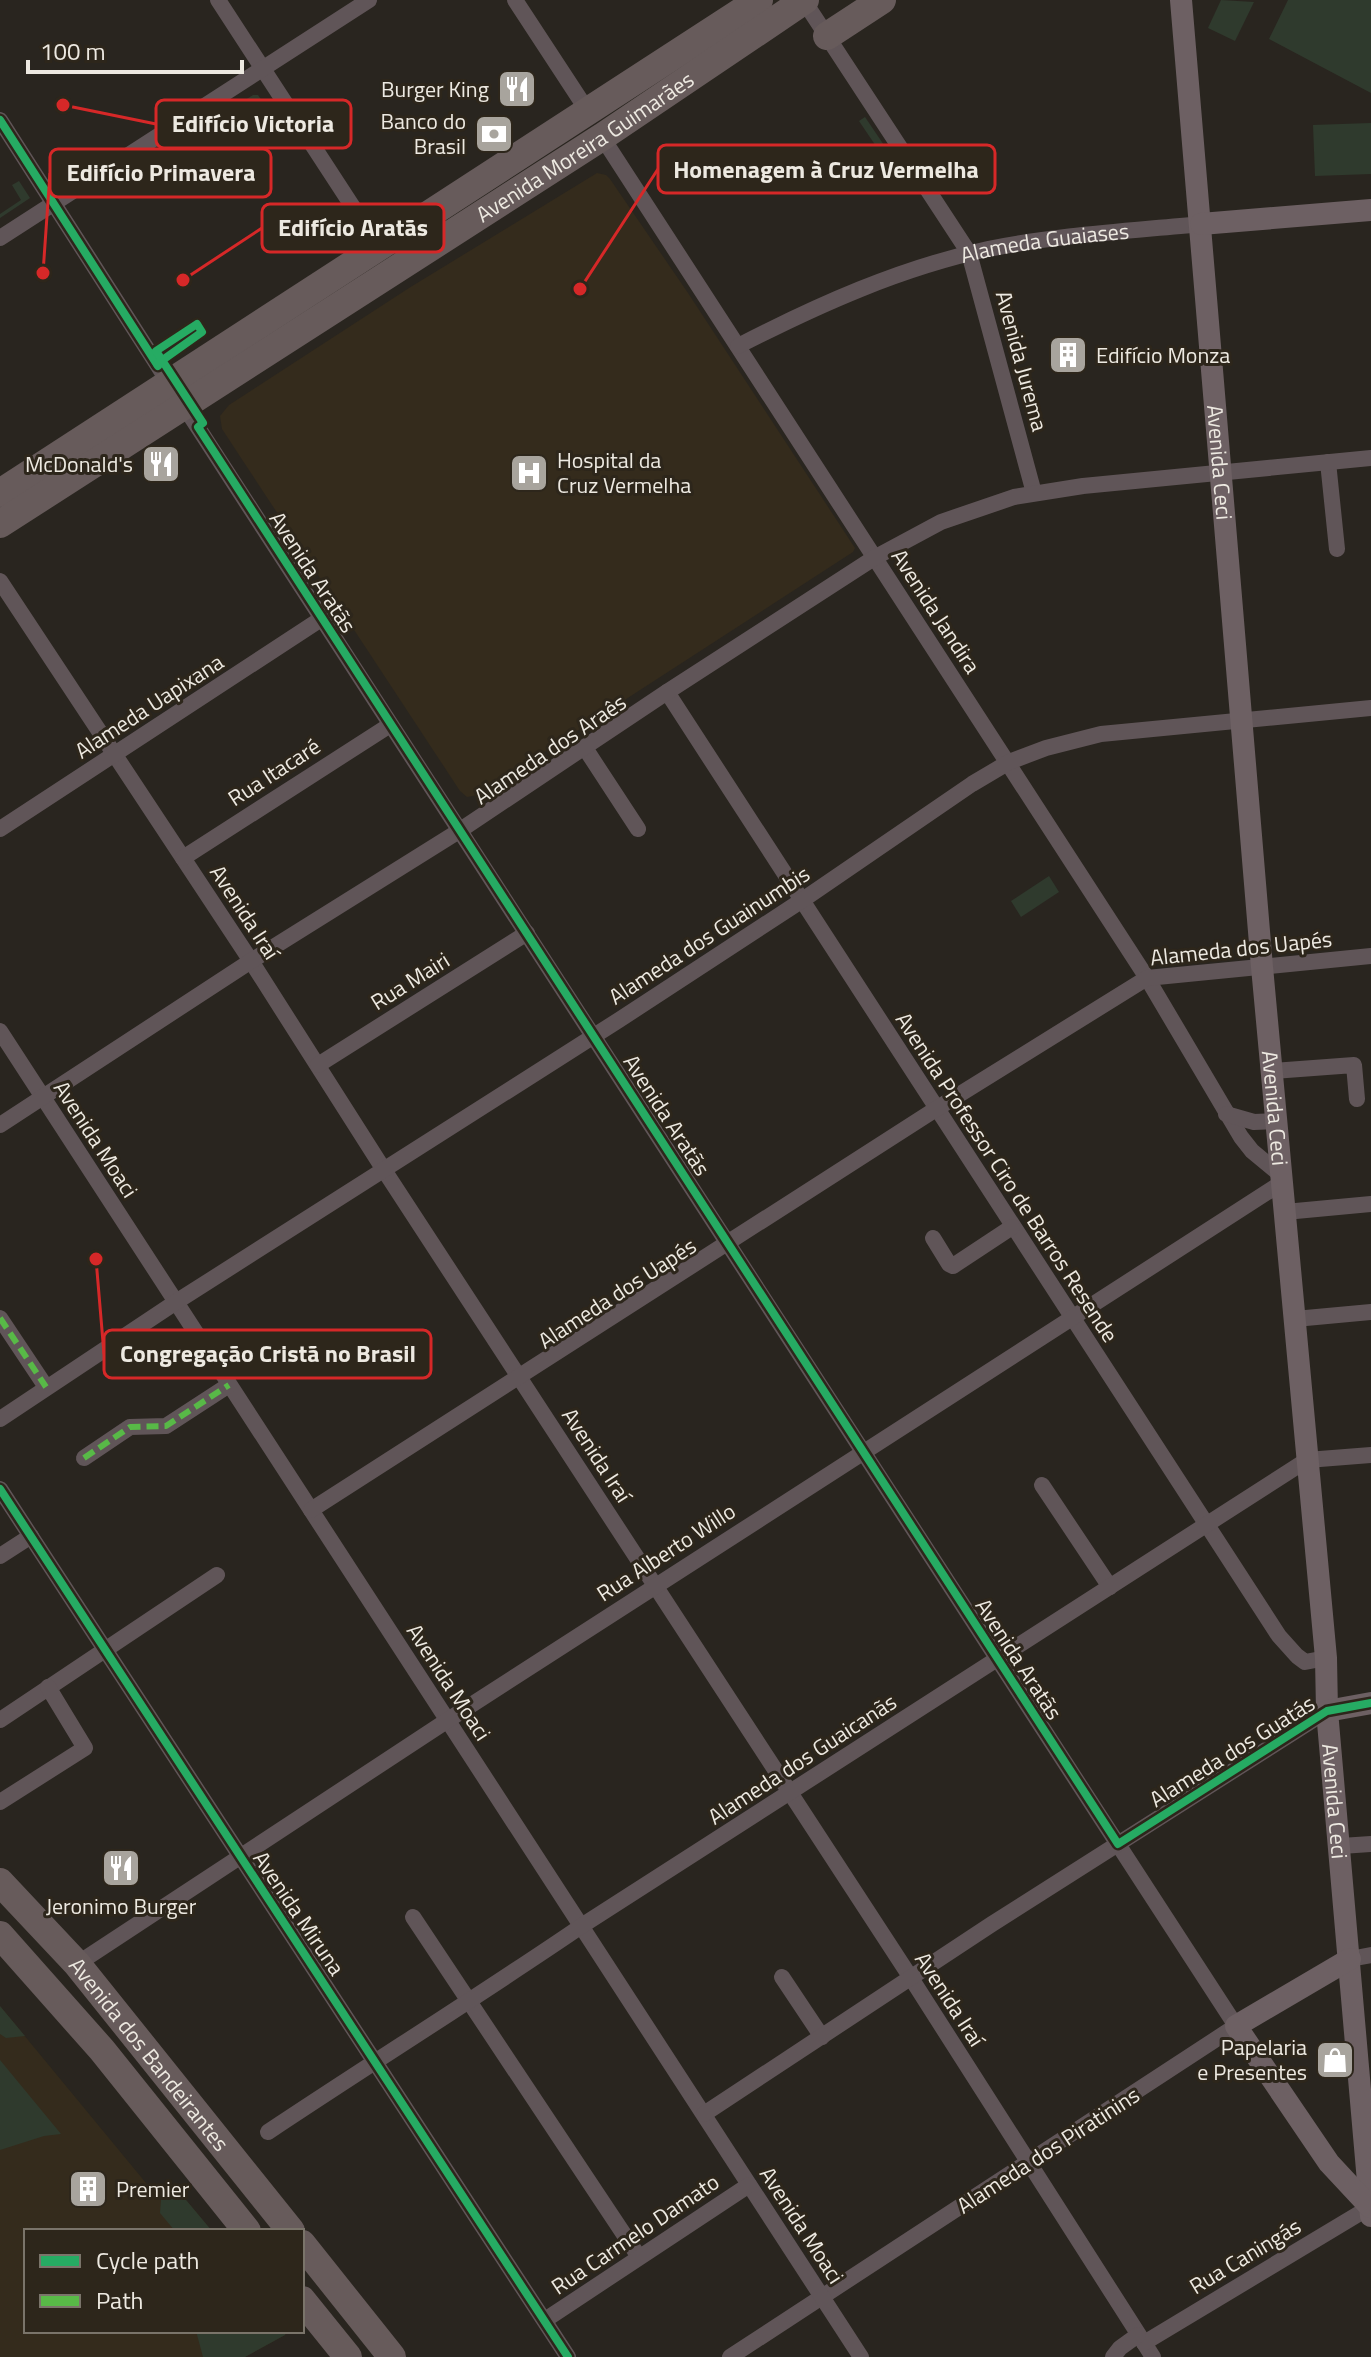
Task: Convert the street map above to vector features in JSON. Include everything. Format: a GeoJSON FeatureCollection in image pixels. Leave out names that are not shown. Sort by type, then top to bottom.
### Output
{"type":"FeatureCollection","features":[{"type":"Feature","properties":{"kind":"highway","name":"Avenida Moreira Guimarães"},"geometry":{"type":"LineString","coordinates":[[0,524],[379,247],[758,0]]}},
{"type":"Feature","properties":{"kind":"highway","name":"Avenida Moreira Guimarães"},"geometry":{"type":"LineString","coordinates":[[0,493],[176,395],[602,137],[805,0]]}},
{"type":"Feature","properties":{"kind":"highway"},"geometry":{"type":"LineString","coordinates":[[827,36],[882,0]]}},
{"type":"Feature","properties":{"kind":"highway","name":"Avenida dos Bandeirantes"},"geometry":{"type":"LineString","coordinates":[[0,1882],[77,1964],[289,2229]]}},
{"type":"Feature","properties":{"kind":"highway","name":"Avenida dos Bandeirantes"},"geometry":{"type":"LineString","coordinates":[[0,1935],[102,2050],[245,2229]]}},
{"type":"Feature","properties":{"kind":"highway"},"geometry":{"type":"LineString","coordinates":[[304,2247],[392,2357]]}},
{"type":"Feature","properties":{"kind":"highway"},"geometry":{"type":"LineString","coordinates":[[304,2302],[348,2357]]}},
{"type":"Feature","properties":{"kind":"street"},"geometry":{"type":"LineString","coordinates":[[218,0],[379,247]]}},
{"type":"Feature","properties":{"kind":"street"},"geometry":{"type":"LineString","coordinates":[[0,238],[369,0]]}},
{"type":"Feature","properties":{"kind":"street"},"geometry":{"type":"LineString","coordinates":[[515,0],[587,110]]}},
{"type":"Feature","properties":{"kind":"street","name":"Avenida Jurema"},"geometry":{"type":"LineString","coordinates":[[805,0],[969,253],[1034,493]]}},
{"type":"Feature","properties":{"kind":"street","name":"Avenida Ceci"},"geometry":{"type":"LineString","coordinates":[[1181,0],[1262,967],[1326,1658],[1327,1711],[1341,1846],[1361,1957],[1371,2216]]}},
{"type":"Feature","properties":{"kind":"street","name":"Avenida Aratãs"},"geometry":{"type":"LineString","coordinates":[[0,120],[1236,2026],[1329,2163],[1371,2207]]}},
{"type":"Feature","properties":{"kind":"street","name":"Avenida Jandira"},"geometry":{"type":"LineString","coordinates":[[602,137],[1147,978],[1226,1114],[1252,1151],[1282,1178]]}},
{"type":"Feature","properties":{"kind":"street","name":"Alameda Guaiases"},"geometry":{"type":"LineString","coordinates":[[738,346],[797,316],[880,281],[969,253],[1033,242],[1201,224],[1371,210]]}},
{"type":"Feature","properties":{"kind":"street","name":"Alameda dos Araês"},"geometry":{"type":"LineString","coordinates":[[0,1125],[251,961],[459,831],[874,558],[916,534],[965,512],[1034,493],[1221,471],[1371,458]]}},
{"type":"Feature","properties":{"kind":"street"},"geometry":{"type":"LineString","coordinates":[[1328,462],[1337,549]]}},
{"type":"Feature","properties":{"kind":"street","name":"Avenida Iraí"},"geometry":{"type":"LineString","coordinates":[[0,581],[251,961],[911,1978],[1145,2345]]}},
{"type":"Feature","properties":{"kind":"street","name":"Alameda Uapixana"},"geometry":{"type":"LineString","coordinates":[[0,829],[321,619]]}},
{"type":"Feature","properties":{"kind":"street","name":"Avenida Professor Ciro de Barros Resende"},"geometry":{"type":"LineString","coordinates":[[667,692],[1279,1636],[1305,1662],[1326,1658]]}},
{"type":"Feature","properties":{"kind":"street","name":"Alameda dos Guainumbis"},"geometry":{"type":"LineString","coordinates":[[0,1419],[176,1302],[594,1036],[1009,762],[1046,748],[1101,734],[1371,708]]}},
{"type":"Feature","properties":{"kind":"street","name":"Rua Itacaré"},"geometry":{"type":"LineString","coordinates":[[183,858],[390,725]]}},
{"type":"Feature","properties":{"kind":"street"},"geometry":{"type":"LineString","coordinates":[[585,748],[638,829]]}},
{"type":"Feature","properties":{"kind":"street","name":"Rua Mairi"},"geometry":{"type":"LineString","coordinates":[[318,1065],[527,933]]}},
{"type":"Feature","properties":{"kind":"street","name":"Alameda dos Uapés"},"geometry":{"type":"LineString","coordinates":[[311,1510],[936,1109],[1147,978],[1371,956]]}},
{"type":"Feature","properties":{"kind":"street","name":"Avenida Moaci"},"geometry":{"type":"LineString","coordinates":[[0,1031],[861,2357]]}},
{"type":"Feature","properties":{"kind":"street"},"geometry":{"type":"LineString","coordinates":[[1273,1071],[1354,1065],[1357,1099]]}},
{"type":"Feature","properties":{"kind":"street"},"geometry":{"type":"LineString","coordinates":[[1226,1114],[1254,1122],[1276,1121]]}},
{"type":"Feature","properties":{"kind":"street","name":"Rua Alberto Willo"},"geometry":{"type":"LineString","coordinates":[[77,1964],[1282,1178]]}},
{"type":"Feature","properties":{"kind":"street"},"geometry":{"type":"LineString","coordinates":[[1285,1212],[1371,1204]]}},
{"type":"Feature","properties":{"kind":"street"},"geometry":{"type":"LineString","coordinates":[[933,1238],[953,1266],[1012,1227]]}},
{"type":"Feature","properties":{"kind":"street"},"geometry":{"type":"LineString","coordinates":[[1295,1319],[1371,1312]]}},
{"type":"Feature","properties":{"kind":"street"},"geometry":{"type":"LineString","coordinates":[[0,1318],[46,1387]]}},
{"type":"Feature","properties":{"kind":"street"},"geometry":{"type":"LineString","coordinates":[[84,1458],[130,1427],[166,1426],[229,1385]]}},
{"type":"Feature","properties":{"kind":"street","name":"Alameda dos Guaicanãs"},"geometry":{"type":"LineString","coordinates":[[268,2132],[469,2003],[583,1925],[1307,1460],[1371,1455]]}},
{"type":"Feature","properties":{"kind":"street"},"geometry":{"type":"LineString","coordinates":[[1042,1485],[1110,1587]]}},
{"type":"Feature","properties":{"kind":"street","name":"Avenida Miruna"},"geometry":{"type":"LineString","coordinates":[[0,1489],[568,2357]]}},
{"type":"Feature","properties":{"kind":"street"},"geometry":{"type":"LineString","coordinates":[[0,1556],[31,1536]]}},
{"type":"Feature","properties":{"kind":"street"},"geometry":{"type":"LineString","coordinates":[[0,1720],[217,1575]]}},
{"type":"Feature","properties":{"kind":"street"},"geometry":{"type":"LineString","coordinates":[[0,1802],[85,1748],[48,1687]]}},
{"type":"Feature","properties":{"kind":"street","name":"Alameda dos Guatás"},"geometry":{"type":"LineString","coordinates":[[704,2114],[1327,1711],[1371,1703]]}},
{"type":"Feature","properties":{"kind":"street"},"geometry":{"type":"LineString","coordinates":[[1341,1846],[1371,1844]]}},
{"type":"Feature","properties":{"kind":"street"},"geometry":{"type":"LineString","coordinates":[[413,1917],[639,2257]]}},
{"type":"Feature","properties":{"kind":"street","name":"Alameda dos Piratinins"},"geometry":{"type":"LineString","coordinates":[[730,2357],[1236,2026],[1361,1957]]}},
{"type":"Feature","properties":{"kind":"street"},"geometry":{"type":"LineString","coordinates":[[782,1977],[822,2037]]}},
{"type":"Feature","properties":{"kind":"street","name":"Rua Carmelo Damato"},"geometry":{"type":"LineString","coordinates":[[545,2320],[749,2185]]}},
{"type":"Feature","properties":{"kind":"street","name":"Rua Caningás"},"geometry":{"type":"LineString","coordinates":[[1113,2357],[1120,2348],[1145,2345],[1371,2207]]}},
{"type":"Feature","properties":{"kind":"shaded area","name":"Hospital da Cruz Vermelha"},"geometry":{"type":"Polygon","coordinates":[[[597,173],[610,179],[855,548],[478,795],[467,797],[460,791],[222,429],[220,416],[229,405],[409,288],[597,173]]]}},
{"type":"Feature","properties":{"kind":"shaded area"},"geometry":{"type":"Polygon","coordinates":[[[0,2006],[160,2200],[176,2188],[210,2229],[24,2229],[24,2333],[286,2333],[245,2357],[0,2357],[0,2006]]]}},
{"type":"Feature","properties":{"kind":"green space"},"geometry":{"type":"Polygon","coordinates":[[[1221,0],[1254,2],[1235,41],[1208,28],[1221,0]]]}},
{"type":"Feature","properties":{"kind":"green space"},"geometry":{"type":"Polygon","coordinates":[[[1288,0],[1371,0],[1371,93],[1269,39],[1288,0]]]}},
{"type":"Feature","properties":{"kind":"green space"},"geometry":{"type":"Polygon","coordinates":[[[253,95],[258,95],[262,101],[206,137],[201,128],[253,95]]]}},
{"type":"Feature","properties":{"kind":"green space"},"geometry":{"type":"Polygon","coordinates":[[[865,117],[890,154],[884,158],[859,121],[865,117]]]}},
{"type":"Feature","properties":{"kind":"green space"},"geometry":{"type":"Polygon","coordinates":[[[1371,123],[1371,174],[1315,176],[1313,125],[1371,123]]]}},
{"type":"Feature","properties":{"kind":"green space"},"geometry":{"type":"Polygon","coordinates":[[[19,181],[30,198],[0,218],[0,214],[21,200],[12,185],[19,181]]]}},
{"type":"Feature","properties":{"kind":"green space"},"geometry":{"type":"Polygon","coordinates":[[[1049,876],[1059,892],[1021,917],[1011,901],[1049,876]]]}},
{"type":"Feature","properties":{"kind":"green space"},"geometry":{"type":"Polygon","coordinates":[[[0,2006],[25,2036],[6,2038],[0,2034],[0,2006]]]}},
{"type":"Feature","properties":{"kind":"green space"},"geometry":{"type":"Polygon","coordinates":[[[0,2060],[61,2134],[0,2150],[0,2060]]]}},
{"type":"Feature","properties":{"kind":"green space"},"geometry":{"type":"Polygon","coordinates":[[[176,2188],[210,2229],[173,2229],[160,2213],[161,2200],[176,2188]]]}},
{"type":"Feature","properties":{"kind":"green space"},"geometry":{"type":"Polygon","coordinates":[[[197,2333],[286,2333],[245,2357],[203,2357],[197,2333]]]}},
{"type":"Feature","properties":{"kind":"marked path"},"geometry":{"type":"LineString","coordinates":[[0,1318],[46,1387]]}},
{"type":"Feature","properties":{"kind":"marked path"},"geometry":{"type":"LineString","coordinates":[[84,1458],[130,1427],[166,1426],[229,1385]]}},
{"type":"Feature","properties":{"kind":"cycle path"},"geometry":{"type":"LineString","coordinates":[[0,120],[158,366]]}},
{"type":"Feature","properties":{"kind":"cycle path"},"geometry":{"type":"LineString","coordinates":[[157,364],[202,332],[197,324],[156,351],[203,423],[198,427],[1118,1844],[1327,1711],[1371,1703]]}},
{"type":"Feature","properties":{"kind":"cycle path"},"geometry":{"type":"LineString","coordinates":[[0,1489],[568,2357]]}},
{"type":"Feature","properties":{"kind":"place","name":"Burger King"},"geometry":{"type":"Point","coordinates":[517,89]}},
{"type":"Feature","properties":{"kind":"place","name":"Edifício Victoria"},"geometry":{"type":"Point","coordinates":[63,105]}},
{"type":"Feature","properties":{"kind":"place","name":"Banco do Brasil"},"geometry":{"type":"Point","coordinates":[494,134]}},
{"type":"Feature","properties":{"kind":"place","name":"Edifício Primavera"},"geometry":{"type":"Point","coordinates":[43,273]}},
{"type":"Feature","properties":{"kind":"place","name":"Edifício Aratãs"},"geometry":{"type":"Point","coordinates":[183,280]}},
{"type":"Feature","properties":{"kind":"place","name":"Homenagem à Cruz Vermelha"},"geometry":{"type":"Point","coordinates":[580,289]}},
{"type":"Feature","properties":{"kind":"place","name":"Edifício Monza"},"geometry":{"type":"Point","coordinates":[1068,355]}},
{"type":"Feature","properties":{"kind":"place","name":"McDonald's"},"geometry":{"type":"Point","coordinates":[161,464]}},
{"type":"Feature","properties":{"kind":"place","name":"Hospital da Cruz Vermelha"},"geometry":{"type":"Point","coordinates":[529,473]}},
{"type":"Feature","properties":{"kind":"place","name":"Congregação Cristã no Brasil"},"geometry":{"type":"Point","coordinates":[96,1259]}},
{"type":"Feature","properties":{"kind":"place","name":"Jeronimo Burger"},"geometry":{"type":"Point","coordinates":[121,1868]}},
{"type":"Feature","properties":{"kind":"place","name":"Papelaria e Presentes"},"geometry":{"type":"Point","coordinates":[1335,2060]}},
{"type":"Feature","properties":{"kind":"place","name":"Premier"},"geometry":{"type":"Point","coordinates":[88,2189]}}]}
